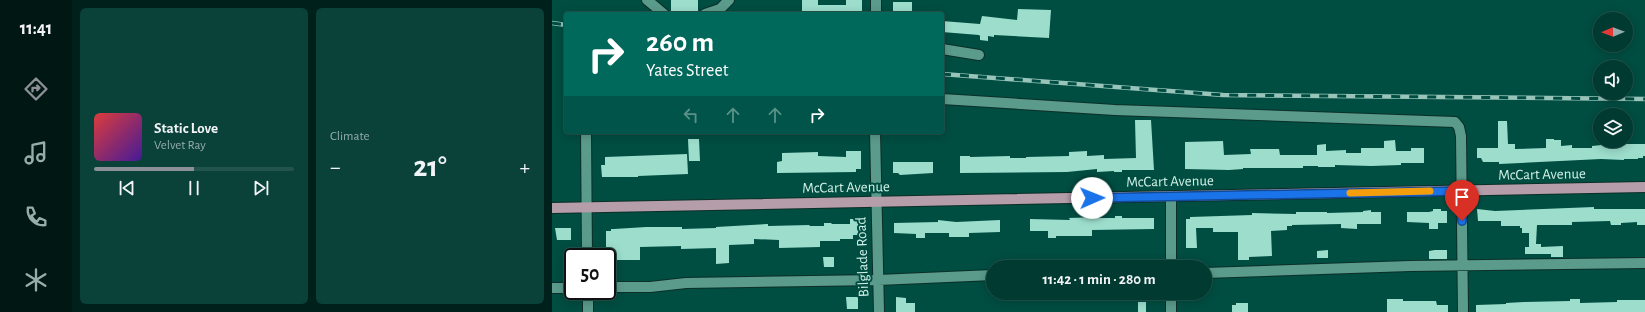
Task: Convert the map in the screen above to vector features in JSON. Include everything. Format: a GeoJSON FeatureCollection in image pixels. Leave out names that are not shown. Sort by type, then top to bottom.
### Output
{"type":"FeatureCollection","features":[{"type":"Feature","properties":{"kind":"main road","name":"McCart Avenue"},"geometry":{"type":"LineString","coordinates":[[552,208],[1645,187]]}},
{"type":"Feature","properties":{"kind":"street"},"geometry":{"type":"LineString","coordinates":[[647,0],[662,12]]}},
{"type":"Feature","properties":{"kind":"street"},"geometry":{"type":"LineString","coordinates":[[711,12],[720,9],[729,0]]}},
{"type":"Feature","properties":{"kind":"street"},"geometry":{"type":"LineString","coordinates":[[876,0],[876,12]]}},
{"type":"Feature","properties":{"kind":"street"},"geometry":{"type":"LineString","coordinates":[[944,49],[979,55]]}},
{"type":"Feature","properties":{"kind":"street"},"geometry":{"type":"LineString","coordinates":[[944,99],[1115,110],[1455,122],[1460,127],[1461,136],[1463,312]]}},
{"type":"Feature","properties":{"kind":"street"},"geometry":{"type":"LineString","coordinates":[[586,134],[587,248]]}},
{"type":"Feature","properties":{"kind":"street","name":"Bilglade Road"},"geometry":{"type":"LineString","coordinates":[[875,134],[879,312]]}},
{"type":"Feature","properties":{"kind":"street"},"geometry":{"type":"LineString","coordinates":[[1171,196],[1171,260]]}},
{"type":"Feature","properties":{"kind":"street"},"geometry":{"type":"LineString","coordinates":[[1212,273],[1410,266],[1645,263]]}},
{"type":"Feature","properties":{"kind":"street"},"geometry":{"type":"LineString","coordinates":[[616,287],[686,283],[878,280],[986,275]]}},
{"type":"Feature","properties":{"kind":"street"},"geometry":{"type":"LineString","coordinates":[[552,288],[564,288]]}},
{"type":"Feature","properties":{"kind":"street"},"geometry":{"type":"LineString","coordinates":[[588,300],[588,312]]}},
{"type":"Feature","properties":{"kind":"street"},"geometry":{"type":"LineString","coordinates":[[1171,300],[1171,312]]}},
{"type":"Feature","properties":{"kind":"building"},"geometry":{"type":"Polygon","coordinates":[[[671,0],[698,0],[698,12],[671,12],[671,0]]]}},
{"type":"Feature","properties":{"kind":"building"},"geometry":{"type":"Polygon","coordinates":[[[802,0],[818,0],[818,5],[846,5],[846,0],[862,0],[862,12],[802,12],[802,0]]]}},
{"type":"Feature","properties":{"kind":"building"},"geometry":{"type":"Polygon","coordinates":[[[893,2],[912,2],[912,12],[893,12],[893,2]]]}},
{"type":"Feature","properties":{"kind":"building"},"geometry":{"type":"Polygon","coordinates":[[[1018,9],[1051,10],[1049,38],[994,35],[994,37],[988,36],[988,41],[980,40],[979,35],[944,32],[944,21],[980,24],[982,16],[1017,20],[1018,9]]]}},
{"type":"Feature","properties":{"kind":"building"},"geometry":{"type":"Polygon","coordinates":[[[1135,120],[1151,120],[1154,170],[1097,172],[1097,169],[1067,172],[960,173],[960,156],[1010,156],[1010,158],[1026,158],[1069,156],[1069,152],[1087,151],[1087,156],[1104,155],[1104,159],[1136,158],[1135,120]]]}},
{"type":"Feature","properties":{"kind":"building"},"geometry":{"type":"Polygon","coordinates":[[[1498,121],[1507,121],[1508,144],[1515,144],[1515,149],[1546,148],[1546,139],[1554,139],[1561,140],[1561,146],[1572,145],[1572,148],[1592,148],[1593,146],[1593,148],[1633,148],[1633,144],[1645,144],[1645,156],[1638,159],[1624,160],[1601,159],[1499,164],[1499,162],[1483,162],[1481,158],[1477,158],[1477,148],[1498,148],[1498,121]]]}},
{"type":"Feature","properties":{"kind":"building"},"geometry":{"type":"Polygon","coordinates":[[[688,139],[699,139],[700,161],[689,161],[688,139]]]}},
{"type":"Feature","properties":{"kind":"building"},"geometry":{"type":"Polygon","coordinates":[[[1395,140],[1396,151],[1411,151],[1411,148],[1424,148],[1424,163],[1401,163],[1401,165],[1371,166],[1335,165],[1335,167],[1303,166],[1303,168],[1243,168],[1229,170],[1185,169],[1185,142],[1223,141],[1224,155],[1251,154],[1250,149],[1279,149],[1280,155],[1317,155],[1317,145],[1326,144],[1326,151],[1346,150],[1346,153],[1361,153],[1361,148],[1384,148],[1384,141],[1395,140]]]}},
{"type":"Feature","properties":{"kind":"building"},"geometry":{"type":"Polygon","coordinates":[[[846,151],[861,151],[861,169],[856,169],[856,172],[777,173],[777,162],[782,161],[782,153],[818,152],[818,156],[846,157],[846,151]]]}},
{"type":"Feature","properties":{"kind":"building"},"geometry":{"type":"Polygon","coordinates":[[[687,154],[688,174],[638,177],[602,177],[601,165],[605,165],[605,157],[687,154]]]}},
{"type":"Feature","properties":{"kind":"building"},"geometry":{"type":"Polygon","coordinates":[[[893,162],[933,162],[933,173],[900,175],[898,173],[893,173],[893,162]]]}},
{"type":"Feature","properties":{"kind":"building"},"geometry":{"type":"Polygon","coordinates":[[[1594,207],[1594,209],[1645,209],[1645,225],[1637,225],[1637,222],[1611,225],[1610,221],[1572,222],[1572,225],[1537,225],[1536,244],[1541,244],[1541,247],[1563,246],[1563,257],[1551,257],[1551,254],[1525,254],[1525,247],[1529,247],[1529,233],[1522,233],[1522,228],[1520,228],[1520,226],[1501,226],[1501,221],[1478,221],[1477,209],[1495,211],[1594,207]]]}},
{"type":"Feature","properties":{"kind":"building"},"geometry":{"type":"Polygon","coordinates":[[[1433,209],[1447,211],[1447,223],[1438,223],[1438,229],[1429,229],[1429,223],[1407,222],[1407,212],[1429,212],[1433,211],[1433,209]]]}},
{"type":"Feature","properties":{"kind":"building"},"geometry":{"type":"Polygon","coordinates":[[[1371,210],[1371,212],[1381,212],[1381,224],[1357,224],[1357,229],[1341,228],[1341,224],[1292,225],[1287,226],[1287,230],[1271,231],[1272,256],[1249,257],[1249,260],[1238,260],[1238,232],[1213,232],[1213,228],[1196,228],[1197,248],[1186,248],[1186,219],[1190,219],[1190,217],[1252,215],[1252,213],[1296,214],[1296,212],[1363,212],[1371,210]]]}},
{"type":"Feature","properties":{"kind":"building"},"geometry":{"type":"Polygon","coordinates":[[[1115,216],[1122,216],[1122,218],[1154,218],[1154,229],[1092,230],[1092,236],[1056,236],[1056,238],[1048,238],[1048,231],[1030,231],[1030,219],[1070,220],[1069,218],[1115,218],[1115,216]]]}},
{"type":"Feature","properties":{"kind":"building"},"geometry":{"type":"Polygon","coordinates":[[[850,219],[867,219],[866,235],[853,235],[853,239],[840,239],[840,241],[820,241],[820,247],[779,248],[779,240],[754,239],[754,244],[729,245],[729,263],[716,264],[716,248],[681,249],[681,246],[640,247],[640,260],[616,260],[616,248],[606,248],[606,231],[611,231],[611,229],[646,227],[682,227],[682,229],[716,228],[768,224],[768,226],[824,226],[824,223],[850,224],[850,219]]]}},
{"type":"Feature","properties":{"kind":"building"},"geometry":{"type":"Polygon","coordinates":[[[938,220],[956,222],[1000,220],[1000,232],[969,233],[969,237],[949,237],[949,233],[925,233],[925,238],[916,238],[916,234],[894,233],[894,223],[938,222],[938,220]]]}},
{"type":"Feature","properties":{"kind":"building"},"geometry":{"type":"Polygon","coordinates":[[[555,228],[571,228],[571,240],[557,240],[555,228]]]}},
{"type":"Feature","properties":{"kind":"building"},"geometry":{"type":"Polygon","coordinates":[[[1328,250],[1328,258],[1317,258],[1317,251],[1328,250]]]}},
{"type":"Feature","properties":{"kind":"building"},"geometry":{"type":"Polygon","coordinates":[[[1447,250],[1447,259],[1429,259],[1429,251],[1447,250]]]}},
{"type":"Feature","properties":{"kind":"building"},"geometry":{"type":"Polygon","coordinates":[[[823,257],[834,257],[834,267],[824,267],[823,257]]]}},
{"type":"Feature","properties":{"kind":"building"},"geometry":{"type":"Polygon","coordinates":[[[846,297],[858,297],[858,309],[847,309],[846,297]]]}},
{"type":"Feature","properties":{"kind":"building"},"geometry":{"type":"Polygon","coordinates":[[[896,297],[906,298],[906,303],[915,303],[915,312],[896,312],[896,297]]]}},
{"type":"Feature","properties":{"kind":"building"},"geometry":{"type":"Polygon","coordinates":[[[1387,299],[1403,299],[1403,301],[1436,301],[1437,305],[1448,305],[1448,312],[1387,312],[1387,299]]]}},
{"type":"Feature","properties":{"kind":"building"},"geometry":{"type":"Polygon","coordinates":[[[1570,299],[1580,299],[1580,303],[1617,302],[1617,300],[1645,300],[1645,312],[1476,312],[1476,305],[1570,301],[1570,299]]]}},
{"type":"Feature","properties":{"kind":"building"},"geometry":{"type":"Polygon","coordinates":[[[1138,302],[1146,302],[1146,312],[1138,312],[1138,302]]]}},
{"type":"Feature","properties":{"kind":"building"},"geometry":{"type":"Polygon","coordinates":[[[1236,303],[1248,303],[1248,312],[1232,312],[1232,305],[1236,305],[1236,303]]]}},
{"type":"Feature","properties":{"kind":"railway"},"geometry":{"type":"LineString","coordinates":[[552,23],[564,25]]}},
{"type":"Feature","properties":{"kind":"railway"},"geometry":{"type":"LineString","coordinates":[[944,74],[1223,95],[1645,99]]}},
{"type":"Feature","properties":{"kind":"slow traffic"},"geometry":{"type":"LineString","coordinates":[[1350,193],[1430,191]]}},
{"type":"Feature","properties":{"kind":"route"},"geometry":{"type":"LineString","coordinates":[[1092,198],[1462,191],[1462,221]]}}]}
